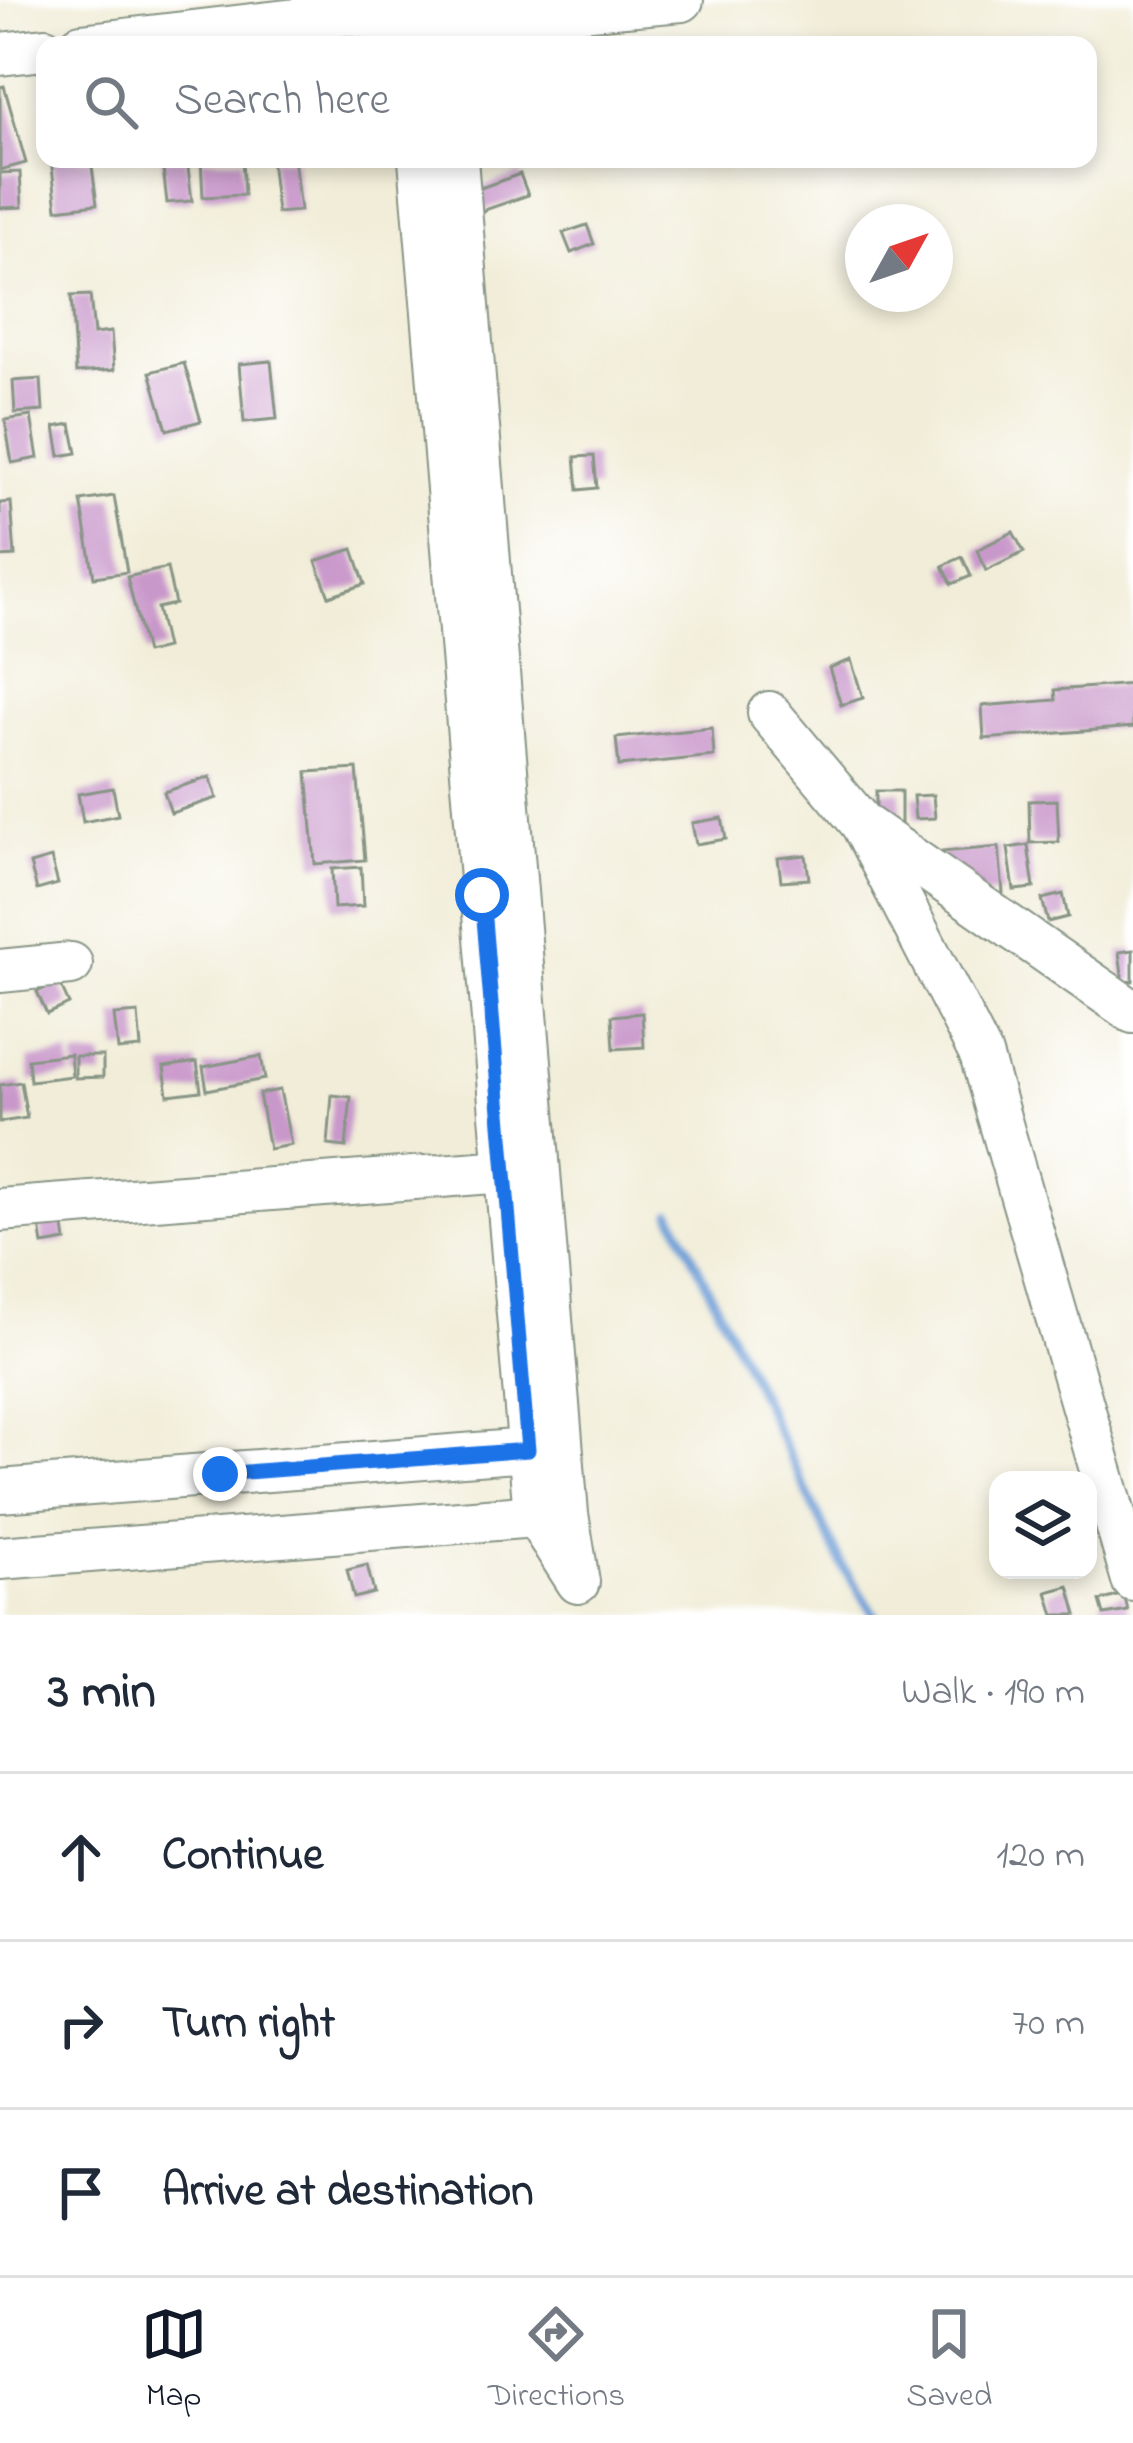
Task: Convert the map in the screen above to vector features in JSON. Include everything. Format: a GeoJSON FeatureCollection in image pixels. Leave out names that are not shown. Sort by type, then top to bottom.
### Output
{"type":"FeatureCollection","features":[{"type":"Feature","properties":{"kind":"street"},"geometry":{"type":"LineString","coordinates":[[147,36],[360,7],[427,22],[682,0]]}},
{"type":"Feature","properties":{"kind":"street"},"geometry":{"type":"LineString","coordinates":[[0,54],[36,50]]}},
{"type":"Feature","properties":{"kind":"street"},"geometry":{"type":"LineString","coordinates":[[421,168],[522,1170]]}},
{"type":"Feature","properties":{"kind":"street"},"geometry":{"type":"LineString","coordinates":[[457,168],[522,1170],[545,1449],[551,1514],[578,1598]]}},
{"type":"Feature","properties":{"kind":"street"},"geometry":{"type":"LineString","coordinates":[[769,713],[862,824],[981,1055],[1133,1580]]}},
{"type":"Feature","properties":{"kind":"street"},"geometry":{"type":"LineString","coordinates":[[862,824],[1133,1012]]}},
{"type":"Feature","properties":{"kind":"street"},"geometry":{"type":"LineString","coordinates":[[0,971],[71,964]]}},
{"type":"Feature","properties":{"kind":"street"},"geometry":{"type":"LineString","coordinates":[[0,1210],[522,1170]]}},
{"type":"Feature","properties":{"kind":"street"},"geometry":{"type":"LineString","coordinates":[[0,1491],[545,1449]]}},
{"type":"Feature","properties":{"kind":"street"},"geometry":{"type":"LineString","coordinates":[[0,1558],[551,1514]]}},
{"type":"Feature","properties":{"kind":"building"},"geometry":{"type":"Polygon","coordinates":[[[4,86],[26,163],[0,170],[0,87],[4,86]]]}},
{"type":"Feature","properties":{"kind":"building"},"geometry":{"type":"Polygon","coordinates":[[[52,168],[92,168],[97,204],[57,209],[52,168]]]}},
{"type":"Feature","properties":{"kind":"building"},"geometry":{"type":"Polygon","coordinates":[[[163,168],[188,168],[192,201],[167,203],[163,168]]]}},
{"type":"Feature","properties":{"kind":"building"},"geometry":{"type":"Polygon","coordinates":[[[201,168],[242,168],[244,195],[203,197],[201,168]]]}},
{"type":"Feature","properties":{"kind":"building"},"geometry":{"type":"Polygon","coordinates":[[[272,168],[295,168],[300,211],[277,213],[272,168]]]}},
{"type":"Feature","properties":{"kind":"building"},"geometry":{"type":"Polygon","coordinates":[[[20,172],[22,207],[0,208],[0,173],[20,172]]]}},
{"type":"Feature","properties":{"kind":"building"},"geometry":{"type":"Polygon","coordinates":[[[520,174],[528,195],[479,212],[472,191],[520,174]]]}},
{"type":"Feature","properties":{"kind":"building"},"geometry":{"type":"Polygon","coordinates":[[[587,225],[594,244],[571,253],[563,233],[587,225]]]}},
{"type":"Feature","properties":{"kind":"building"},"geometry":{"type":"Polygon","coordinates":[[[90,295],[94,334],[111,332],[114,370],[76,373],[71,296],[90,295]]]}},
{"type":"Feature","properties":{"kind":"building"},"geometry":{"type":"Polygon","coordinates":[[[271,361],[277,419],[244,422],[239,364],[271,361]]]}},
{"type":"Feature","properties":{"kind":"building"},"geometry":{"type":"Polygon","coordinates":[[[184,363],[201,421],[167,430],[150,372],[184,363]]]}},
{"type":"Feature","properties":{"kind":"building"},"geometry":{"type":"Polygon","coordinates":[[[41,379],[43,411],[15,413],[13,381],[41,379]]]}},
{"type":"Feature","properties":{"kind":"building"},"geometry":{"type":"Polygon","coordinates":[[[31,416],[38,458],[12,463],[5,420],[31,416]]]}},
{"type":"Feature","properties":{"kind":"building"},"geometry":{"type":"Polygon","coordinates":[[[71,424],[77,453],[60,456],[55,427],[71,424]]]}},
{"type":"Feature","properties":{"kind":"building"},"geometry":{"type":"Polygon","coordinates":[[[594,456],[597,488],[578,490],[575,457],[594,456]]]}},
{"type":"Feature","properties":{"kind":"building"},"geometry":{"type":"Polygon","coordinates":[[[114,496],[127,572],[94,577],[81,501],[114,496]]]}},
{"type":"Feature","properties":{"kind":"building"},"geometry":{"type":"Polygon","coordinates":[[[11,502],[15,556],[0,557],[0,503],[11,502]]]}},
{"type":"Feature","properties":{"kind":"building"},"geometry":{"type":"Polygon","coordinates":[[[1013,532],[1024,552],[986,571],[977,550],[1013,532]]]}},
{"type":"Feature","properties":{"kind":"building"},"geometry":{"type":"Polygon","coordinates":[[[353,549],[365,584],[329,596],[316,561],[353,549]]]}},
{"type":"Feature","properties":{"kind":"building"},"geometry":{"type":"Polygon","coordinates":[[[962,557],[971,576],[952,584],[943,566],[962,557]]]}},
{"type":"Feature","properties":{"kind":"building"},"geometry":{"type":"Polygon","coordinates":[[[167,568],[175,604],[157,608],[166,648],[146,653],[127,577],[167,568]]]}},
{"type":"Feature","properties":{"kind":"building"},"geometry":{"type":"Polygon","coordinates":[[[851,660],[863,698],[841,705],[829,668],[851,660]]]}},
{"type":"Feature","properties":{"kind":"building"},"geometry":{"type":"Polygon","coordinates":[[[1133,684],[1133,727],[984,739],[982,706],[1056,700],[1055,690],[1133,684]]]}},
{"type":"Feature","properties":{"kind":"building"},"geometry":{"type":"Polygon","coordinates":[[[712,728],[714,756],[619,766],[616,738],[712,728]]]}},
{"type":"Feature","properties":{"kind":"building"},"geometry":{"type":"Polygon","coordinates":[[[357,769],[365,860],[315,864],[307,772],[357,769]]]}},
{"type":"Feature","properties":{"kind":"building"},"geometry":{"type":"Polygon","coordinates":[[[210,777],[217,798],[171,813],[164,792],[210,777]]]}},
{"type":"Feature","properties":{"kind":"building"},"geometry":{"type":"Polygon","coordinates":[[[113,788],[118,815],[83,822],[78,794],[113,788]]]}},
{"type":"Feature","properties":{"kind":"building"},"geometry":{"type":"Polygon","coordinates":[[[876,791],[901,791],[901,846],[876,845],[876,791]]]}},
{"type":"Feature","properties":{"kind":"building"},"geometry":{"type":"Polygon","coordinates":[[[933,795],[935,818],[915,819],[913,796],[933,795]]]}},
{"type":"Feature","properties":{"kind":"building"},"geometry":{"type":"Polygon","coordinates":[[[1057,800],[1059,842],[1030,843],[1029,801],[1057,800]]]}},
{"type":"Feature","properties":{"kind":"building"},"geometry":{"type":"Polygon","coordinates":[[[722,818],[726,839],[696,844],[692,823],[722,818]]]}},
{"type":"Feature","properties":{"kind":"building"},"geometry":{"type":"Polygon","coordinates":[[[1028,845],[1034,888],[1014,890],[1008,848],[1028,845]]]}},
{"type":"Feature","properties":{"kind":"building"},"geometry":{"type":"Polygon","coordinates":[[[999,847],[1003,893],[945,898],[941,852],[999,847]]]}},
{"type":"Feature","properties":{"kind":"building"},"geometry":{"type":"Polygon","coordinates":[[[806,855],[809,879],[781,881],[778,858],[806,855]]]}},
{"type":"Feature","properties":{"kind":"building"},"geometry":{"type":"Polygon","coordinates":[[[51,858],[58,884],[37,890],[30,864],[51,858]]]}},
{"type":"Feature","properties":{"kind":"building"},"geometry":{"type":"Polygon","coordinates":[[[361,867],[363,906],[334,908],[332,869],[361,867]]]}},
{"type":"Feature","properties":{"kind":"building"},"geometry":{"type":"Polygon","coordinates":[[[1063,894],[1068,917],[1048,922],[1042,899],[1063,894]]]}},
{"type":"Feature","properties":{"kind":"building"},"geometry":{"type":"Polygon","coordinates":[[[1133,950],[1133,981],[1123,982],[1119,952],[1133,950]]]}},
{"type":"Feature","properties":{"kind":"building"},"geometry":{"type":"Polygon","coordinates":[[[59,982],[69,1004],[47,1014],[37,992],[59,982]]]}},
{"type":"Feature","properties":{"kind":"building"},"geometry":{"type":"Polygon","coordinates":[[[138,1013],[141,1048],[118,1050],[114,1015],[138,1013]]]}},
{"type":"Feature","properties":{"kind":"building"},"geometry":{"type":"Polygon","coordinates":[[[642,1013],[644,1047],[614,1049],[612,1016],[642,1013]]]}},
{"type":"Feature","properties":{"kind":"building"},"geometry":{"type":"Polygon","coordinates":[[[70,1054],[72,1076],[30,1081],[28,1059],[70,1054]]]}},
{"type":"Feature","properties":{"kind":"building"},"geometry":{"type":"Polygon","coordinates":[[[75,1056],[103,1056],[103,1077],[75,1078],[75,1056]]]}},
{"type":"Feature","properties":{"kind":"building"},"geometry":{"type":"Polygon","coordinates":[[[261,1056],[265,1079],[207,1090],[203,1067],[261,1056]]]}},
{"type":"Feature","properties":{"kind":"building"},"geometry":{"type":"Polygon","coordinates":[[[197,1062],[201,1091],[168,1095],[164,1067],[197,1062]]]}},
{"type":"Feature","properties":{"kind":"building"},"geometry":{"type":"Polygon","coordinates":[[[21,1082],[27,1118],[0,1122],[0,1085],[21,1082]]]}},
{"type":"Feature","properties":{"kind":"building"},"geometry":{"type":"Polygon","coordinates":[[[280,1090],[291,1145],[269,1149],[259,1094],[280,1090]]]}},
{"type":"Feature","properties":{"kind":"building"},"geometry":{"type":"Polygon","coordinates":[[[332,1095],[351,1097],[346,1147],[328,1145],[332,1095]]]}},
{"type":"Feature","properties":{"kind":"building"},"geometry":{"type":"Polygon","coordinates":[[[63,1221],[66,1241],[43,1245],[40,1225],[63,1221]]]}},
{"type":"Feature","properties":{"kind":"building"},"geometry":{"type":"Polygon","coordinates":[[[367,1565],[374,1593],[354,1598],[347,1570],[367,1565]]]}},
{"type":"Feature","properties":{"kind":"building"},"geometry":{"type":"Polygon","coordinates":[[[1069,1586],[1077,1615],[1054,1615],[1047,1592],[1069,1586]]]}},
{"type":"Feature","properties":{"kind":"building"},"geometry":{"type":"Polygon","coordinates":[[[1124,1594],[1128,1611],[1104,1615],[1100,1601],[1124,1594]]]}},
{"type":"Feature","properties":{"kind":"waterway"},"geometry":{"type":"LineString","coordinates":[[672,1213],[843,1567],[875,1615]]}},
{"type":"Feature","properties":{"kind":"route"},"geometry":{"type":"LineString","coordinates":[[220,1474],[528,1450],[482,895]]}}]}
